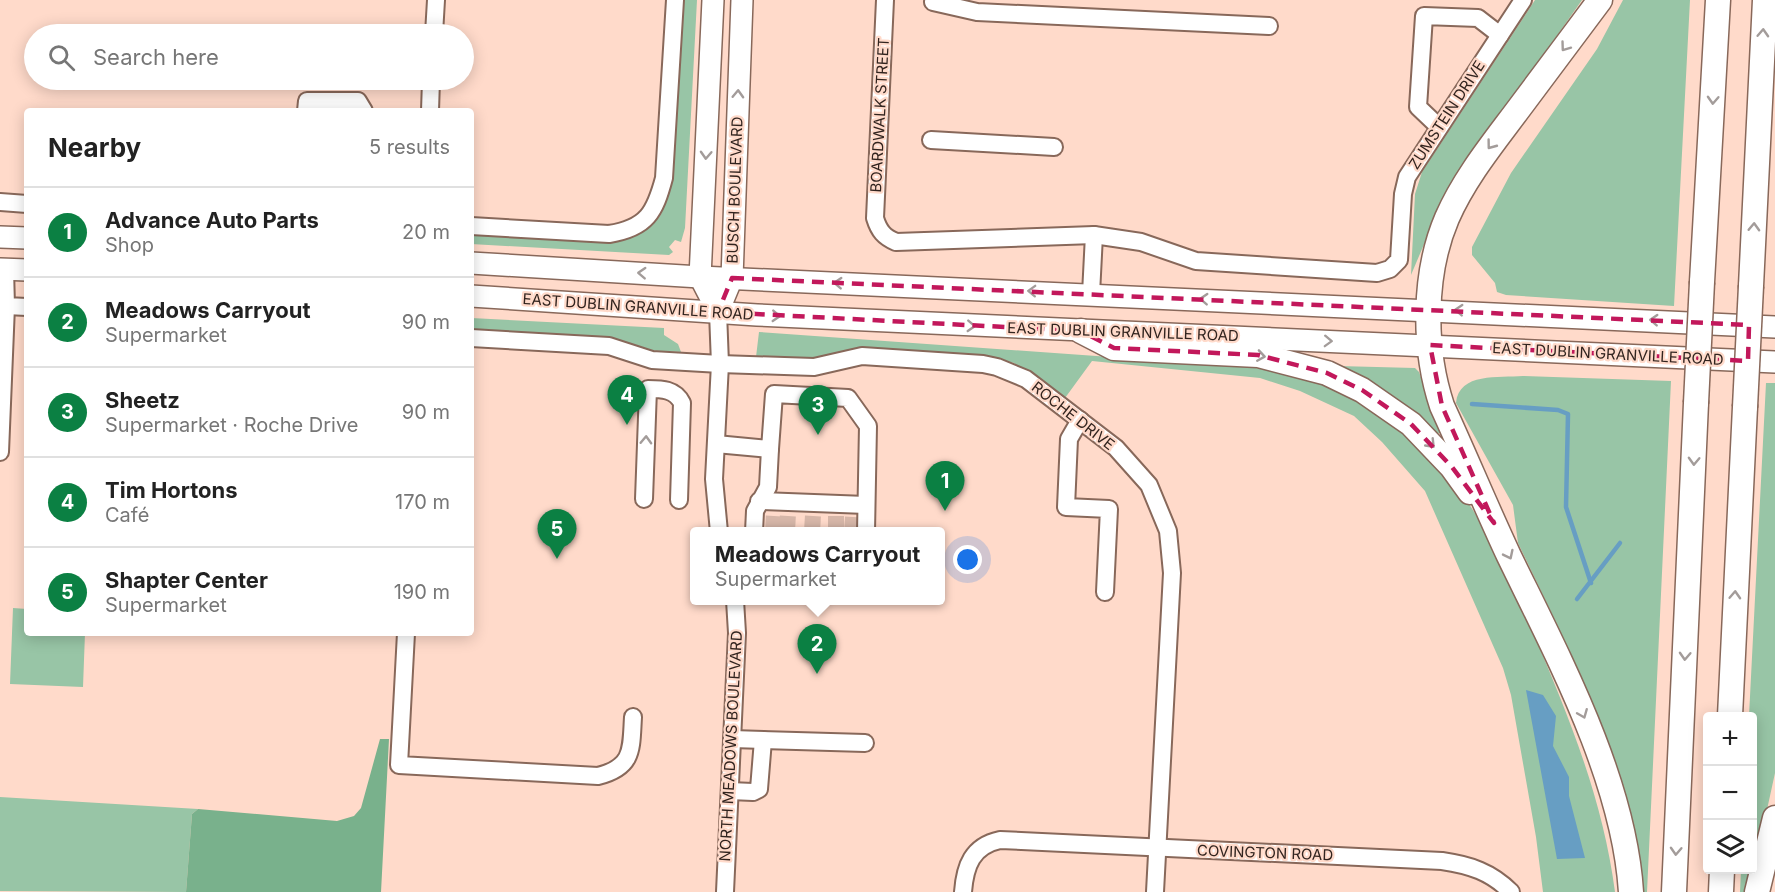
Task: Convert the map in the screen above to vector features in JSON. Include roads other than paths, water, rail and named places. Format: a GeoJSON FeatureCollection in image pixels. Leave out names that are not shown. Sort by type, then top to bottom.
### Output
{"type":"FeatureCollection","features":[{"type":"Feature","properties":{"kind":"highway"},"geometry":{"type":"LineString","coordinates":[[1600,0],[1482,158],[1453,207],[1440,236],[1433,264],[1430,345],[1433,379],[1442,406],[1583,715],[1620,825],[1630,870],[1631,892]]}},
{"type":"Feature","properties":{"kind":"highway"},"geometry":{"type":"LineString","coordinates":[[1674,892],[1696,403],[1718,0]]}},
{"type":"Feature","properties":{"kind":"highway"},"geometry":{"type":"LineString","coordinates":[[1730,712],[1765,0]]}},
{"type":"Feature","properties":{"kind":"highway"},"geometry":{"type":"LineString","coordinates":[[1081,331],[1114,348],[1258,355],[1327,373],[1362,390],[1411,424],[1452,467],[1494,523]]}},
{"type":"Feature","properties":{"kind":"highway"},"geometry":{"type":"LineString","coordinates":[[1758,892],[1775,818]]}},
{"type":"Feature","properties":{"kind":"highway"},"geometry":{"type":"LineString","coordinates":[[1721,892],[1722,874]]}},
{"type":"Feature","properties":{"kind":"main road","name":"BUSCH BOULEVARD"},"geometry":{"type":"LineString","coordinates":[[713,0],[700,277],[718,312]]}},
{"type":"Feature","properties":{"kind":"main road","name":"BUSCH BOULEVARD"},"geometry":{"type":"LineString","coordinates":[[718,312],[732,278],[742,0]]}},
{"type":"Feature","properties":{"kind":"main road"},"geometry":{"type":"LineString","coordinates":[[0,237],[24,238]]}},
{"type":"Feature","properties":{"kind":"main road"},"geometry":{"type":"LineString","coordinates":[[474,263],[700,277],[1430,309],[1775,327]]}},
{"type":"Feature","properties":{"kind":"main road"},"geometry":{"type":"LineString","coordinates":[[2,269],[24,270]]}},
{"type":"Feature","properties":{"kind":"main road","name":"EAST DUBLIN GRANVILLE ROAD"},"geometry":{"type":"LineString","coordinates":[[474,296],[718,312],[1081,331],[1775,362]]}},
{"type":"Feature","properties":{"kind":"street"},"geometry":{"type":"LineString","coordinates":[[435,24],[436,0]]}},
{"type":"Feature","properties":{"kind":"street"},"geometry":{"type":"LineString","coordinates":[[474,226],[609,234],[630,231],[646,220],[658,202],[664,178],[675,0]]}},
{"type":"Feature","properties":{"kind":"street","name":"BOARDWALK STREET"},"geometry":{"type":"LineString","coordinates":[[885,0],[875,219],[879,230],[896,242],[1094,235]]}},
{"type":"Feature","properties":{"kind":"street","name":"ZUMSTEIN DRIVE"},"geometry":{"type":"LineString","coordinates":[[1094,235],[1141,242],[1196,261],[1377,273],[1390,269],[1399,260],[1403,194],[1407,177],[1523,0]]}},
{"type":"Feature","properties":{"kind":"street"},"geometry":{"type":"LineString","coordinates":[[933,2],[977,12],[1269,26]]}},
{"type":"Feature","properties":{"kind":"street"},"geometry":{"type":"LineString","coordinates":[[1439,128],[1418,107],[1424,16],[1478,18],[1500,35]]}},
{"type":"Feature","properties":{"kind":"street"},"geometry":{"type":"LineString","coordinates":[[430,108],[431,90]]}},
{"type":"Feature","properties":{"kind":"street"},"geometry":{"type":"LineString","coordinates":[[306,108],[307,101],[358,101],[362,108]]}},
{"type":"Feature","properties":{"kind":"street"},"geometry":{"type":"LineString","coordinates":[[931,140],[1054,147]]}},
{"type":"Feature","properties":{"kind":"street"},"geometry":{"type":"LineString","coordinates":[[0,202],[24,204]]}},
{"type":"Feature","properties":{"kind":"street"},"geometry":{"type":"LineString","coordinates":[[1091,294],[1094,235]]}},
{"type":"Feature","properties":{"kind":"street"},"geometry":{"type":"LineString","coordinates":[[0,452],[6,306],[2,269]]}},
{"type":"Feature","properties":{"kind":"street"},"geometry":{"type":"LineString","coordinates":[[6,306],[24,307]]}},
{"type":"Feature","properties":{"kind":"street"},"geometry":{"type":"LineString","coordinates":[[718,312],[720,364],[714,492],[718,527]]}},
{"type":"Feature","properties":{"kind":"street"},"geometry":{"type":"LineString","coordinates":[[474,338],[609,346],[652,360],[720,364]]}},
{"type":"Feature","properties":{"kind":"street","name":"ROCHE DRIVE"},"geometry":{"type":"LineString","coordinates":[[720,364],[814,367],[862,356],[971,362],[997,367],[1026,379],[1116,447],[1149,485],[1168,531],[1172,573],[1155,892]]}},
{"type":"Feature","properties":{"kind":"street"},"geometry":{"type":"LineString","coordinates":[[644,499],[648,389],[662,389],[678,396],[682,403],[679,500]]}},
{"type":"Feature","properties":{"kind":"street"},"geometry":{"type":"LineString","coordinates":[[777,506],[768,488],[774,394],[848,398],[868,426],[849,509]]}},
{"type":"Feature","properties":{"kind":"street"},"geometry":{"type":"LineString","coordinates":[[1080,420],[1069,439],[1066,507],[1109,509],[1105,592]]}},
{"type":"Feature","properties":{"kind":"street"},"geometry":{"type":"LineString","coordinates":[[716,444],[770,449]]}},
{"type":"Feature","properties":{"kind":"street"},"geometry":{"type":"LineString","coordinates":[[754,527],[754,512],[777,506],[849,509]]}},
{"type":"Feature","properties":{"kind":"street"},"geometry":{"type":"LineString","coordinates":[[849,509],[863,527]]}},
{"type":"Feature","properties":{"kind":"street","name":"NORTH MEADOWS BOULEVARD"},"geometry":{"type":"LineString","coordinates":[[725,892],[737,633],[735,605]]}},
{"type":"Feature","properties":{"kind":"street"},"geometry":{"type":"LineString","coordinates":[[405,636],[399,765],[598,776],[614,772],[625,763],[631,752],[633,717]]}},
{"type":"Feature","properties":{"kind":"street"},"geometry":{"type":"LineString","coordinates":[[732,739],[865,743]]}},
{"type":"Feature","properties":{"kind":"street"},"geometry":{"type":"LineString","coordinates":[[730,791],[753,792],[759,789],[763,740]]}},
{"type":"Feature","properties":{"kind":"street","name":"COVINGTON ROAD"},"geometry":{"type":"LineString","coordinates":[[963,892],[968,862],[974,855],[989,843],[1011,841],[1442,861],[1471,866],[1500,881],[1511,892]]}},
{"type":"Feature","properties":{"kind":"water"},"geometry":{"type":"Polygon","coordinates":[[[1526,690],[1543,695],[1556,716],[1553,746],[1569,777],[1569,796],[1585,858],[1557,859],[1526,690]]]}},
{"type":"Feature","properties":{"kind":"waterway"},"geometry":{"type":"LineString","coordinates":[[1472,404],[1558,410],[1568,414],[1566,507],[1591,583]]}},
{"type":"Feature","properties":{"kind":"waterway"},"geometry":{"type":"LineString","coordinates":[[1577,599],[1620,543]]}},
{"type":"Feature","properties":{"kind":"tunnel"},"geometry":{"type":"LineString","coordinates":[[773,527],[774,513]]}},
{"type":"Feature","properties":{"kind":"tunnel"},"geometry":{"type":"LineString","coordinates":[[787,527],[788,513]]}},
{"type":"Feature","properties":{"kind":"tunnel"},"geometry":{"type":"LineString","coordinates":[[812,527],[813,515]]}},
{"type":"Feature","properties":{"kind":"tunnel"},"geometry":{"type":"LineString","coordinates":[[836,516],[836,527]]}},
{"type":"Feature","properties":{"kind":"tunnel"},"geometry":{"type":"LineString","coordinates":[[852,527],[853,517]]}},
{"type":"Feature","properties":{"kind":"place","name":"Tim Hortons"},"geometry":{"type":"Point","coordinates":[627,425]}},
{"type":"Feature","properties":{"kind":"place","name":"Sheetz"},"geometry":{"type":"Point","coordinates":[818,435]}},
{"type":"Feature","properties":{"kind":"place","name":"Advance Auto Parts"},"geometry":{"type":"Point","coordinates":[945,511]}},
{"type":"Feature","properties":{"kind":"place","name":"Shapter Center"},"geometry":{"type":"Point","coordinates":[557,559]}},
{"type":"Feature","properties":{"kind":"place","name":"Meadows Carryout"},"geometry":{"type":"Point","coordinates":[817,674]}}]}
